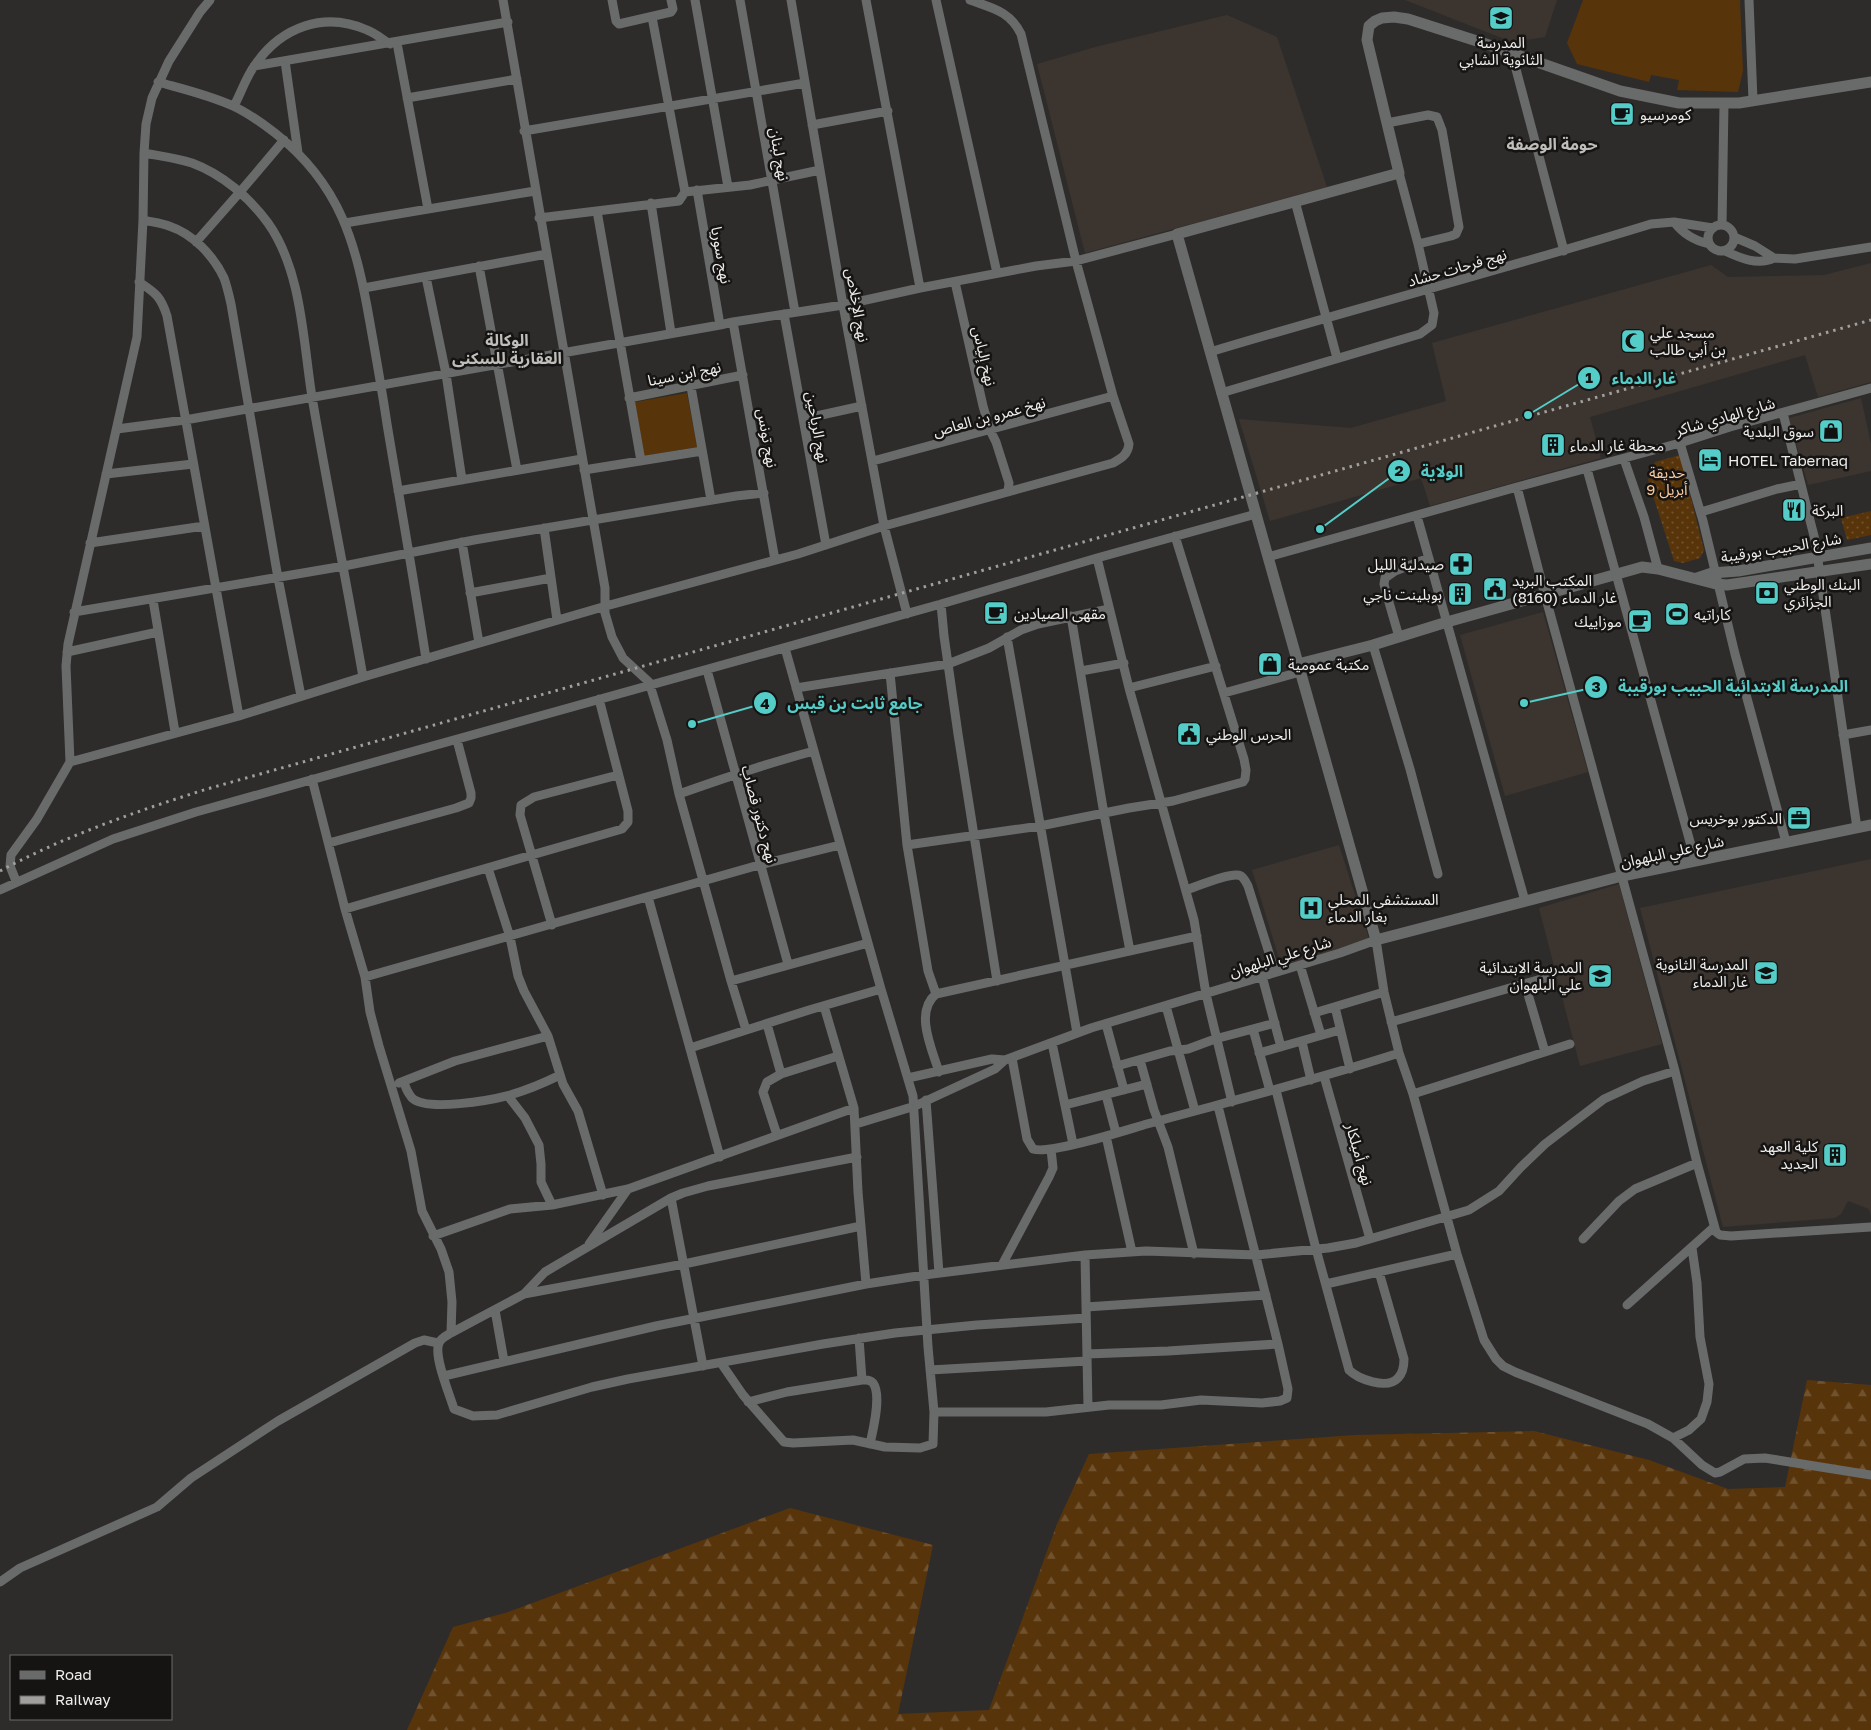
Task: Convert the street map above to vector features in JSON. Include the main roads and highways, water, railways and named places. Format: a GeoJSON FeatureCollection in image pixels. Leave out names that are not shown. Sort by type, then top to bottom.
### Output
{"type":"FeatureCollection","features":[{"type":"Feature","properties":{"kind":"railway"},"geometry":{"type":"LineString","coordinates":[[0,871],[76,835],[154,806],[207,789],[1871,320]]}},
{"type":"Feature","properties":{"kind":"place","name":"المدرسة الثانوية الشابي"},"geometry":{"type":"Point","coordinates":[1501,18]}},
{"type":"Feature","properties":{"kind":"place","name":"كومرسيو"},"geometry":{"type":"Point","coordinates":[1622,114]}},
{"type":"Feature","properties":{"kind":"place","name":"مسجد علي بن أبي طالب"},"geometry":{"type":"Point","coordinates":[1633,341]}},
{"type":"Feature","properties":{"kind":"place","name":"غار الدماء"},"geometry":{"type":"Point","coordinates":[1528,415]}},
{"type":"Feature","properties":{"kind":"place","name":"سوق البلدية"},"geometry":{"type":"Point","coordinates":[1831,431]}},
{"type":"Feature","properties":{"kind":"place","name":"محطة غار الدماء"},"geometry":{"type":"Point","coordinates":[1553,445]}},
{"type":"Feature","properties":{"kind":"place","name":"HOTEL Tabernaq"},"geometry":{"type":"Point","coordinates":[1710,460]}},
{"type":"Feature","properties":{"kind":"place","name":"البركة"},"geometry":{"type":"Point","coordinates":[1794,510]}},
{"type":"Feature","properties":{"kind":"place","name":"الولاية"},"geometry":{"type":"Point","coordinates":[1320,529]}},
{"type":"Feature","properties":{"kind":"place","name":"صيدلية الليل"},"geometry":{"type":"Point","coordinates":[1461,564]}},
{"type":"Feature","properties":{"kind":"place","name":"المكتب البريد غار الدماء (8160)"},"geometry":{"type":"Point","coordinates":[1495,589]}},
{"type":"Feature","properties":{"kind":"place","name":"البنك الوطني الجزائري"},"geometry":{"type":"Point","coordinates":[1767,593]}},
{"type":"Feature","properties":{"kind":"place","name":"بوبلينت ناجي"},"geometry":{"type":"Point","coordinates":[1460,594]}},
{"type":"Feature","properties":{"kind":"place","name":"مقهى الصيادين"},"geometry":{"type":"Point","coordinates":[996,613]}},
{"type":"Feature","properties":{"kind":"place","name":"كاراتيه"},"geometry":{"type":"Point","coordinates":[1677,614]}},
{"type":"Feature","properties":{"kind":"place","name":"موزاييك"},"geometry":{"type":"Point","coordinates":[1640,621]}},
{"type":"Feature","properties":{"kind":"place","name":"مكتبة عمومية"},"geometry":{"type":"Point","coordinates":[1270,664]}},
{"type":"Feature","properties":{"kind":"place","name":"المدرسة الابتدائية الحبيب بورقيبة"},"geometry":{"type":"Point","coordinates":[1524,703]}},
{"type":"Feature","properties":{"kind":"place","name":"جامع ثابت بن قیس"},"geometry":{"type":"Point","coordinates":[692,724]}},
{"type":"Feature","properties":{"kind":"place","name":"الحرس الوطني"},"geometry":{"type":"Point","coordinates":[1189,734]}},
{"type":"Feature","properties":{"kind":"place","name":"الدكتور بوخريس"},"geometry":{"type":"Point","coordinates":[1799,818]}},
{"type":"Feature","properties":{"kind":"place","name":"المستشفى المحلي بغار الدماء"},"geometry":{"type":"Point","coordinates":[1311,908]}},
{"type":"Feature","properties":{"kind":"place","name":"المدرسة الثانوية غار الدماء"},"geometry":{"type":"Point","coordinates":[1766,973]}},
{"type":"Feature","properties":{"kind":"place","name":"المدرسة الابتدائية علي البلهوان"},"geometry":{"type":"Point","coordinates":[1600,976]}},
{"type":"Feature","properties":{"kind":"place","name":"كلية العهد الجديد"},"geometry":{"type":"Point","coordinates":[1835,1155]}},
{"type":"Feature","properties":{"kind":"district","name":"حومة الوصفة"},"geometry":{"type":"Point","coordinates":[1552,144]}},
{"type":"Feature","properties":{"kind":"district","name":"الوكالة العقارية للسكنى"},"geometry":{"type":"Point","coordinates":[507,349]}},
{"type":"Feature","properties":{"kind":"park label","name":"حديقة 9 أبريل"},"geometry":{"type":"Point","coordinates":[1667,480]}}]}
